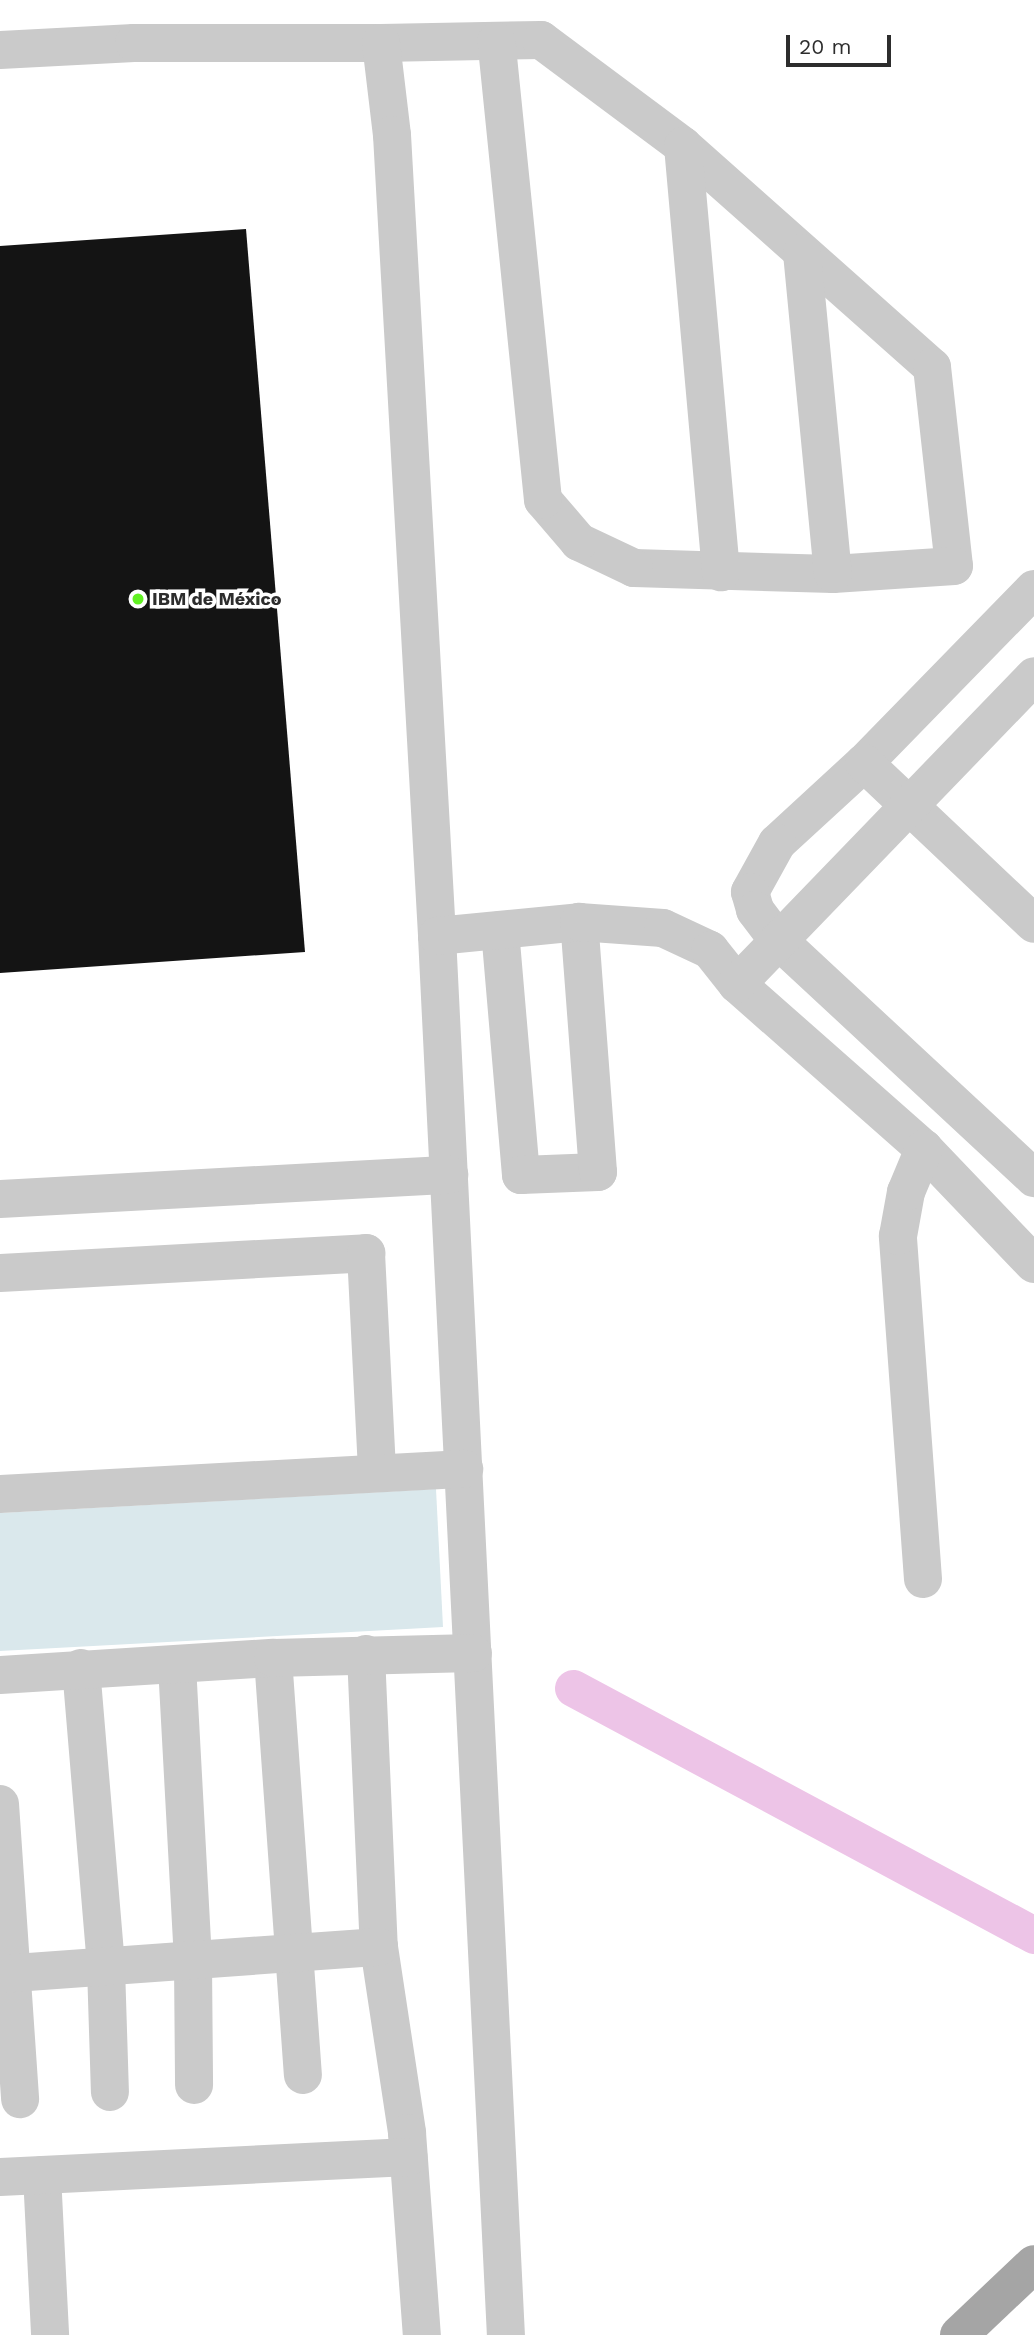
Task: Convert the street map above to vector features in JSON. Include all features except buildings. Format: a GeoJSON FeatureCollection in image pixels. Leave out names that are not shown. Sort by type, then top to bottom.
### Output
{"type":"FeatureCollection","features":[{"type":"Feature","properties":{"kind":"main road"},"geometry":{"type":"LineString","coordinates":[[959,2335],[1034,2264]]}},
{"type":"Feature","properties":{"kind":"lane"},"geometry":{"type":"LineString","coordinates":[[0,50],[134,43],[541,40],[683,146],[932,367],[954,566],[833,575],[634,568],[579,542],[543,499],[496,41]]}},
{"type":"Feature","properties":{"kind":"lane"},"geometry":{"type":"LineString","coordinates":[[382,43],[392,149],[437,936],[506,2335]]}},
{"type":"Feature","properties":{"kind":"lane"},"geometry":{"type":"LineString","coordinates":[[683,146],[720,572]]}},
{"type":"Feature","properties":{"kind":"lane"},"geometry":{"type":"LineString","coordinates":[[802,253],[833,575]]}},
{"type":"Feature","properties":{"kind":"lane"},"geometry":{"type":"LineString","coordinates":[[1034,589],[863,763],[777,843],[758,870],[750,892],[755,910],[778,940],[1034,1178]]}},
{"type":"Feature","properties":{"kind":"lane"},"geometry":{"type":"LineString","coordinates":[[737,984],[1034,676]]}},
{"type":"Feature","properties":{"kind":"lane"},"geometry":{"type":"LineString","coordinates":[[863,763],[1034,924]]}},
{"type":"Feature","properties":{"kind":"lane"},"geometry":{"type":"LineString","coordinates":[[437,936],[579,922],[663,928],[710,950],[737,984],[1028,1244]]}},
{"type":"Feature","properties":{"kind":"lane"},"geometry":{"type":"LineString","coordinates":[[500,930],[521,1175],[597,1172],[579,922]]}},
{"type":"Feature","properties":{"kind":"lane"},"geometry":{"type":"LineString","coordinates":[[923,1579],[898,1236],[906,1192],[924,1149]]}},
{"type":"Feature","properties":{"kind":"lane"},"geometry":{"type":"LineString","coordinates":[[0,1199],[449,1175]]}},
{"type":"Feature","properties":{"kind":"lane"},"geometry":{"type":"LineString","coordinates":[[0,1273],[366,1254],[377,1473]]}},
{"type":"Feature","properties":{"kind":"lane"},"geometry":{"type":"LineString","coordinates":[[4,1494],[464,1469]]}},
{"type":"Feature","properties":{"kind":"lane"},"geometry":{"type":"LineString","coordinates":[[0,1675],[273,1658],[473,1653]]}},
{"type":"Feature","properties":{"kind":"lane"},"geometry":{"type":"LineString","coordinates":[[366,1654],[379,1947],[409,2157],[422,2335]]}},
{"type":"Feature","properties":{"kind":"lane"},"geometry":{"type":"LineString","coordinates":[[273,1658],[303,2075]]}},
{"type":"Feature","properties":{"kind":"lane"},"geometry":{"type":"LineString","coordinates":[[177,1665],[193,1963],[194,2085]]}},
{"type":"Feature","properties":{"kind":"lane"},"geometry":{"type":"LineString","coordinates":[[81,1668],[106,1967],[110,2092]]}},
{"type":"Feature","properties":{"kind":"lane"},"geometry":{"type":"LineString","coordinates":[[0,1804],[6,1974],[20,2099]]}},
{"type":"Feature","properties":{"kind":"lane"},"geometry":{"type":"LineString","coordinates":[[6,1974],[193,1963],[379,1947]]}},
{"type":"Feature","properties":{"kind":"lane"},"geometry":{"type":"LineString","coordinates":[[0,2177],[409,2157]]}},
{"type":"Feature","properties":{"kind":"lane"},"geometry":{"type":"LineString","coordinates":[[42,2175],[50,2335]]}},
{"type":"Feature","properties":{"kind":"shaded area"},"geometry":{"type":"Polygon","coordinates":[[[436,1489],[443,1627],[0,1651],[0,1513],[436,1489]]]}},
{"type":"Feature","properties":{"kind":"waterway"},"geometry":{"type":"LineString","coordinates":[[573,1688],[1034,1935]]}},
{"type":"Feature","properties":{"kind":"place","name":"IBM de México"},"geometry":{"type":"Point","coordinates":[138,599]}}]}
